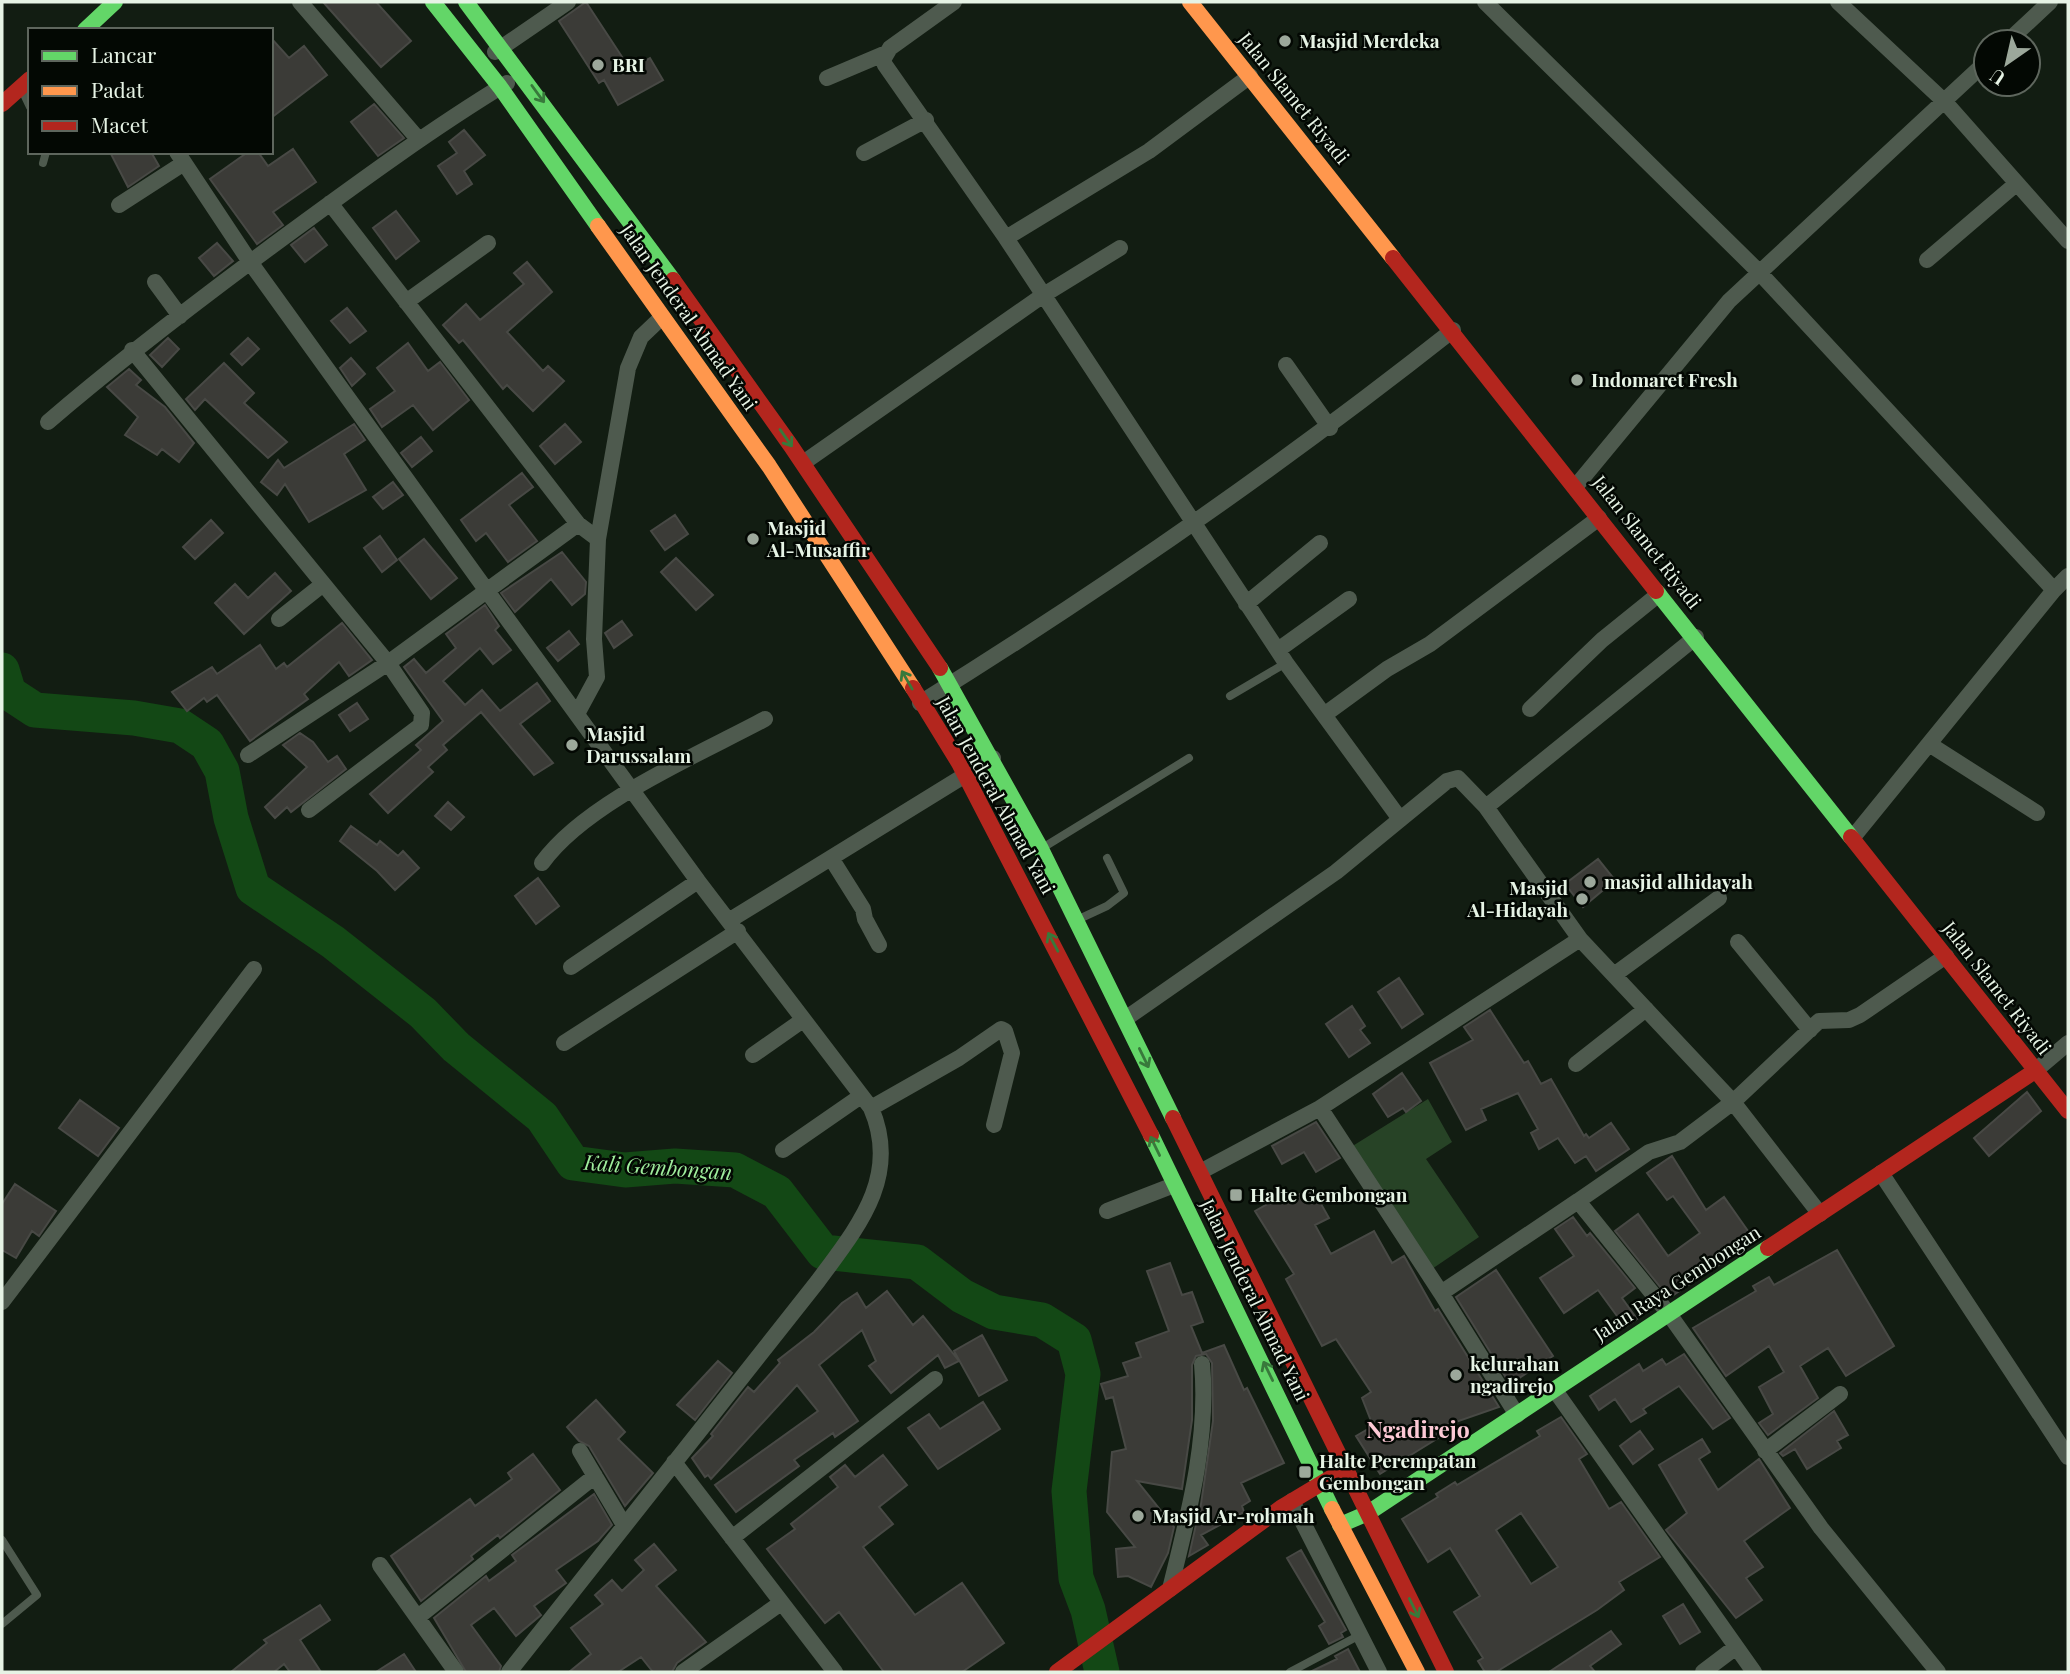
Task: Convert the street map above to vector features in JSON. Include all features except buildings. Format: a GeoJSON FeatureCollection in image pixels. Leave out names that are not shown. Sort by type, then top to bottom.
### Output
{"type":"FeatureCollection","features":[{"type":"Feature","properties":{"kind":"main road"},"geometry":{"type":"LineString","coordinates":[[90,28],[115,2]]}},
{"type":"Feature","properties":{"kind":"main road","name":"Jalan Jenderal Ahmad Yani"},"geometry":{"type":"LineString","coordinates":[[433,2],[500,87],[802,514],[965,774],[1086,1004],[1229,1291],[1319,1484],[1417,1672]]}},
{"type":"Feature","properties":{"kind":"main road","name":"Jalan Jenderal Ahmad Yani"},"geometry":{"type":"LineString","coordinates":[[466,2],[523,73],[803,463],[951,684],[1041,849],[1446,1672]]}},
{"type":"Feature","properties":{"kind":"main road","name":"Jalan Slamet Riyadi"},"geometry":{"type":"LineString","coordinates":[[1190,2],[1453,330],[1576,486],[1598,518],[1854,836],[2068,1111]]}},
{"type":"Feature","properties":{"kind":"main road"},"geometry":{"type":"LineString","coordinates":[[2,104],[26,83]]}},
{"type":"Feature","properties":{"kind":"main road","name":"Jalan Raya Gembongan"},"geometry":{"type":"LineString","coordinates":[[1340,1525],[1368,1513],[2035,1071]]}},
{"type":"Feature","properties":{"kind":"main road"},"geometry":{"type":"LineString","coordinates":[[1057,1672],[1292,1501],[1347,1468]]}},
{"type":"Feature","properties":{"kind":"street"},"geometry":{"type":"LineString","coordinates":[[300,2],[419,140]]}},
{"type":"Feature","properties":{"kind":"street"},"geometry":{"type":"LineString","coordinates":[[481,62],[568,2]]}},
{"type":"Feature","properties":{"kind":"street"},"geometry":{"type":"LineString","coordinates":[[827,78],[886,53],[954,2]]}},
{"type":"Feature","properties":{"kind":"street"},"geometry":{"type":"LineString","coordinates":[[1485,2],[1758,271],[2054,590]]}},
{"type":"Feature","properties":{"kind":"street"},"geometry":{"type":"LineString","coordinates":[[1839,2],[1945,102],[2068,241]]}},
{"type":"Feature","properties":{"kind":"street"},"geometry":{"type":"LineString","coordinates":[[2022,28],[2050,2]]}},
{"type":"Feature","properties":{"kind":"street"},"geometry":{"type":"LineString","coordinates":[[886,53],[885,65],[1006,238],[1246,604],[1400,819]]}},
{"type":"Feature","properties":{"kind":"street"},"geometry":{"type":"LineString","coordinates":[[48,422],[132,350],[330,203],[419,140],[523,73]]}},
{"type":"Feature","properties":{"kind":"street"},"geometry":{"type":"LineString","coordinates":[[1006,238],[1149,151],[1250,76]]}},
{"type":"Feature","properties":{"kind":"street"},"geometry":{"type":"LineString","coordinates":[[1576,486],[1729,301],[1758,271],[1972,76]]}},
{"type":"Feature","properties":{"kind":"street"},"geometry":{"type":"LineString","coordinates":[[864,153],[926,120]]}},
{"type":"Feature","properties":{"kind":"street"},"geometry":{"type":"LineString","coordinates":[[119,205],[181,158],[250,262],[487,591],[698,881],[866,1102],[878,1125],[880,1173],[866,1215],[818,1281],[509,1672]]}},
{"type":"Feature","properties":{"kind":"street"},"geometry":{"type":"LineString","coordinates":[[1927,260],[2015,184]]}},
{"type":"Feature","properties":{"kind":"street"},"geometry":{"type":"LineString","coordinates":[[330,203],[578,524],[598,540]]}},
{"type":"Feature","properties":{"kind":"street"},"geometry":{"type":"LineString","coordinates":[[406,302],[488,243]]}},
{"type":"Feature","properties":{"kind":"street"},"geometry":{"type":"LineString","coordinates":[[803,463],[1042,296],[1120,248]]}},
{"type":"Feature","properties":{"kind":"street"},"geometry":{"type":"LineString","coordinates":[[155,282],[180,316]]}},
{"type":"Feature","properties":{"kind":"street"},"geometry":{"type":"LineString","coordinates":[[577,714],[597,677],[594,639],[598,540],[630,361],[641,337],[662,317]]}},
{"type":"Feature","properties":{"kind":"street"},"geometry":{"type":"LineString","coordinates":[[920,703],[1193,525],[1329,428],[1453,330]]}},
{"type":"Feature","properties":{"kind":"street"},"geometry":{"type":"LineString","coordinates":[[132,350],[388,663],[422,713],[421,725],[310,810]]}},
{"type":"Feature","properties":{"kind":"street"},"geometry":{"type":"LineString","coordinates":[[1286,365],[1329,428]]}},
{"type":"Feature","properties":{"kind":"street"},"geometry":{"type":"LineString","coordinates":[[1324,715],[1391,667],[1404,662],[1430,644],[1598,518]]}},
{"type":"Feature","properties":{"kind":"street"},"geometry":{"type":"LineString","coordinates":[[248,755],[388,663],[578,524]]}},
{"type":"Feature","properties":{"kind":"street"},"geometry":{"type":"LineString","coordinates":[[1246,604],[1320,543]]}},
{"type":"Feature","properties":{"kind":"street"},"geometry":{"type":"LineString","coordinates":[[1854,836],[2068,576]]}},
{"type":"Feature","properties":{"kind":"street"},"geometry":{"type":"LineString","coordinates":[[279,618],[322,585]]}},
{"type":"Feature","properties":{"kind":"street"},"geometry":{"type":"LineString","coordinates":[[1530,709],[1602,640],[1659,594]]}},
{"type":"Feature","properties":{"kind":"street"},"geometry":{"type":"LineString","coordinates":[[1282,657],[1349,599]]}},
{"type":"Feature","properties":{"kind":"street"},"geometry":{"type":"LineString","coordinates":[[1486,807],[1696,637]]}},
{"type":"Feature","properties":{"kind":"street"},"geometry":{"type":"LineString","coordinates":[[542,863],[564,837],[634,790],[765,719]]}},
{"type":"Feature","properties":{"kind":"street"},"geometry":{"type":"LineString","coordinates":[[1929,744],[2037,813]]}},
{"type":"Feature","properties":{"kind":"street"},"geometry":{"type":"LineString","coordinates":[[564,1043],[831,858],[993,758]]}},
{"type":"Feature","properties":{"kind":"street"},"geometry":{"type":"LineString","coordinates":[[1125,1019],[1336,873],[1453,778],[1463,781],[1486,807],[1580,939],[1733,1102],[1820,1214]]}},
{"type":"Feature","properties":{"kind":"street"},"geometry":{"type":"LineString","coordinates":[[831,858],[863,909],[878,945]]}},
{"type":"Feature","properties":{"kind":"street"},"geometry":{"type":"LineString","coordinates":[[571,967],[698,881]]}},
{"type":"Feature","properties":{"kind":"street"},"geometry":{"type":"LineString","coordinates":[[1614,975],[1719,898]]}},
{"type":"Feature","properties":{"kind":"street"},"geometry":{"type":"LineString","coordinates":[[1200,1172],[1320,1108],[1580,939]]}},
{"type":"Feature","properties":{"kind":"street"},"geometry":{"type":"LineString","coordinates":[[1738,942],[1810,1030]]}},
{"type":"Feature","properties":{"kind":"street"},"geometry":{"type":"LineString","coordinates":[[1441,1293],[1649,1152],[1680,1142],[1733,1102],[1819,1021],[1849,1020],[1860,1015],[1946,956]]}},
{"type":"Feature","properties":{"kind":"street"},"geometry":{"type":"LineString","coordinates":[[2,1303],[254,968]]}},
{"type":"Feature","properties":{"kind":"street"},"geometry":{"type":"LineString","coordinates":[[1576,1064],[1646,1009]]}},
{"type":"Feature","properties":{"kind":"street"},"geometry":{"type":"LineString","coordinates":[[753,1055],[803,1020]]}},
{"type":"Feature","properties":{"kind":"street"},"geometry":{"type":"LineString","coordinates":[[783,1150],[866,1102],[959,1058],[1001,1028],[1005,1031],[1012,1053],[994,1125]]}},
{"type":"Feature","properties":{"kind":"street"},"geometry":{"type":"LineString","coordinates":[[2035,1071],[2068,1043]]}},
{"type":"Feature","properties":{"kind":"street"},"geometry":{"type":"LineString","coordinates":[[1320,1108],[1517,1415]]}},
{"type":"Feature","properties":{"kind":"street"},"geometry":{"type":"LineString","coordinates":[[1881,1173],[2068,1457]]}},
{"type":"Feature","properties":{"kind":"street"},"geometry":{"type":"LineString","coordinates":[[1107,1211],[1174,1185]]}},
{"type":"Feature","properties":{"kind":"street"},"geometry":{"type":"LineString","coordinates":[[1578,1201],[1669,1314],[1765,1451],[1854,1571],[1938,1672]]}},
{"type":"Feature","properties":{"kind":"street"},"geometry":{"type":"LineString","coordinates":[[1170,1589],[1205,1417],[1202,1364]]}},
{"type":"Feature","properties":{"kind":"street"},"geometry":{"type":"LineString","coordinates":[[732,1538],[935,1379]]}},
{"type":"Feature","properties":{"kind":"street"},"geometry":{"type":"LineString","coordinates":[[1554,1390],[1754,1672]]}},
{"type":"Feature","properties":{"kind":"street"},"geometry":{"type":"LineString","coordinates":[[1765,1451],[1840,1394]]}},
{"type":"Feature","properties":{"kind":"street"},"geometry":{"type":"LineString","coordinates":[[580,1451],[624,1525]]}},
{"type":"Feature","properties":{"kind":"street"},"geometry":{"type":"LineString","coordinates":[[674,1462],[835,1672]]}},
{"type":"Feature","properties":{"kind":"street"},"geometry":{"type":"LineString","coordinates":[[418,1617],[595,1476]]}},
{"type":"Feature","properties":{"kind":"street"},"geometry":{"type":"LineString","coordinates":[[1292,1501],[1379,1672]]}},
{"type":"Feature","properties":{"kind":"street"},"geometry":{"type":"LineString","coordinates":[[380,1564],[456,1672]]}},
{"type":"Feature","properties":{"kind":"street"},"geometry":{"type":"LineString","coordinates":[[683,1672],[781,1603]]}},
{"type":"Feature","properties":{"kind":"street"},"geometry":{"type":"LineString","coordinates":[[1703,1672],[1736,1647]]}},
{"type":"Feature","properties":{"kind":"lane"},"geometry":{"type":"LineString","coordinates":[[43,163],[45,154]]}},
{"type":"Feature","properties":{"kind":"lane"},"geometry":{"type":"LineString","coordinates":[[1230,696],[1282,657]]}},
{"type":"Feature","properties":{"kind":"lane"},"geometry":{"type":"LineString","coordinates":[[1041,849],[1189,758]]}},
{"type":"Feature","properties":{"kind":"lane"},"geometry":{"type":"LineString","coordinates":[[1076,920],[1107,906],[1124,893],[1107,858]]}},
{"type":"Feature","properties":{"kind":"lane"},"geometry":{"type":"LineString","coordinates":[[2,1540],[37,1595],[2,1624]]}},
{"type":"Feature","properties":{"kind":"lane"},"geometry":{"type":"LineString","coordinates":[[1290,1672],[1360,1635]]}},
{"type":"Feature","properties":{"kind":"green space"},"geometry":{"type":"Polygon","coordinates":[[[1428,1099],[1452,1142],[1426,1159],[1479,1237],[1429,1271],[1351,1147],[1428,1099]]]}},
{"type":"Feature","properties":{"kind":"waterway","name":"Kali Gembongan"},"geometry":{"type":"LineString","coordinates":[[2,670],[9,693],[35,710],[134,718],[180,726],[207,744],[222,771],[231,818],[253,888],[333,942],[423,1013],[456,1047],[542,1117],[573,1163],[625,1170],[675,1166],[735,1170],[777,1192],[823,1252],[917,1262],[962,1296],[994,1312],[1042,1320],[1074,1340],[1083,1374],[1069,1491],[1076,1578],[1088,1610],[1102,1672]]}},
{"type":"Feature","properties":{"kind":"traffic: fast"},"geometry":{"type":"LineString","coordinates":[[87,28],[115,2]]}},
{"type":"Feature","properties":{"kind":"traffic: fast"},"geometry":{"type":"LineString","coordinates":[[433,2],[500,87],[598,226]]}},
{"type":"Feature","properties":{"kind":"traffic: fast"},"geometry":{"type":"LineString","coordinates":[[466,2],[673,280]]}},
{"type":"Feature","properties":{"kind":"traffic: fast"},"geometry":{"type":"LineString","coordinates":[[1656,591],[1851,837]]}},
{"type":"Feature","properties":{"kind":"traffic: fast"},"geometry":{"type":"LineString","coordinates":[[940,668],[1041,849],[1173,1118]]}},
{"type":"Feature","properties":{"kind":"traffic: fast"},"geometry":{"type":"LineString","coordinates":[[1151,1135],[1332,1509]]}},
{"type":"Feature","properties":{"kind":"traffic: fast"},"geometry":{"type":"LineString","coordinates":[[1340,1525],[1368,1513],[1768,1248]]}},
{"type":"Feature","properties":{"kind":"traffic: slow"},"geometry":{"type":"LineString","coordinates":[[1190,2],[1393,258]]}},
{"type":"Feature","properties":{"kind":"traffic: slow"},"geometry":{"type":"LineString","coordinates":[[598,226],[769,466],[913,688]]}},
{"type":"Feature","properties":{"kind":"traffic: slow"},"geometry":{"type":"LineString","coordinates":[[1332,1509],[1417,1672]]}},
{"type":"Feature","properties":{"kind":"traffic: jam"},"geometry":{"type":"LineString","coordinates":[[2,104],[28,81]]}},
{"type":"Feature","properties":{"kind":"traffic: jam"},"geometry":{"type":"LineString","coordinates":[[1393,258],[1656,591]]}},
{"type":"Feature","properties":{"kind":"traffic: jam"},"geometry":{"type":"LineString","coordinates":[[673,280],[791,446],[940,668]]}},
{"type":"Feature","properties":{"kind":"traffic: jam"},"geometry":{"type":"LineString","coordinates":[[913,688],[959,763],[1151,1135]]}},
{"type":"Feature","properties":{"kind":"traffic: jam"},"geometry":{"type":"LineString","coordinates":[[1851,837],[2068,1111]]}},
{"type":"Feature","properties":{"kind":"traffic: jam"},"geometry":{"type":"LineString","coordinates":[[1768,1248],[2035,1071]]}},
{"type":"Feature","properties":{"kind":"traffic: jam"},"geometry":{"type":"LineString","coordinates":[[1173,1118],[1446,1672]]}},
{"type":"Feature","properties":{"kind":"traffic: jam"},"geometry":{"type":"LineString","coordinates":[[1057,1672],[1282,1507],[1347,1468]]}},
{"type":"Feature","properties":{"kind":"place","name":"Masjid Merdeka"},"geometry":{"type":"Point","coordinates":[1285,41]}},
{"type":"Feature","properties":{"kind":"place","name":"BRI"},"geometry":{"type":"Point","coordinates":[598,65]}},
{"type":"Feature","properties":{"kind":"place","name":"Indomaret Fresh"},"geometry":{"type":"Point","coordinates":[1577,380]}},
{"type":"Feature","properties":{"kind":"place","name":"Masjid Al-Musaffir"},"geometry":{"type":"Point","coordinates":[753,539]}},
{"type":"Feature","properties":{"kind":"place","name":"Masjid Darussalam"},"geometry":{"type":"Point","coordinates":[572,745]}},
{"type":"Feature","properties":{"kind":"place","name":"masjid alhidayah"},"geometry":{"type":"Point","coordinates":[1590,882]}},
{"type":"Feature","properties":{"kind":"place","name":"Masjid Al-Hidayah"},"geometry":{"type":"Point","coordinates":[1582,899]}},
{"type":"Feature","properties":{"kind":"place","name":"Halte Gembongan"},"geometry":{"type":"Point","coordinates":[1236,1195]}},
{"type":"Feature","properties":{"kind":"place","name":"kelurahan ngadirejo"},"geometry":{"type":"Point","coordinates":[1456,1375]}},
{"type":"Feature","properties":{"kind":"place","name":"Halte Perempatan Gembongan"},"geometry":{"type":"Point","coordinates":[1305,1472]}},
{"type":"Feature","properties":{"kind":"place","name":"Masjid Ar-rohmah"},"geometry":{"type":"Point","coordinates":[1138,1516]}},
{"type":"Feature","properties":{"kind":"district","name":"Ngadirejo"},"geometry":{"type":"Point","coordinates":[1418,1430]}}]}
